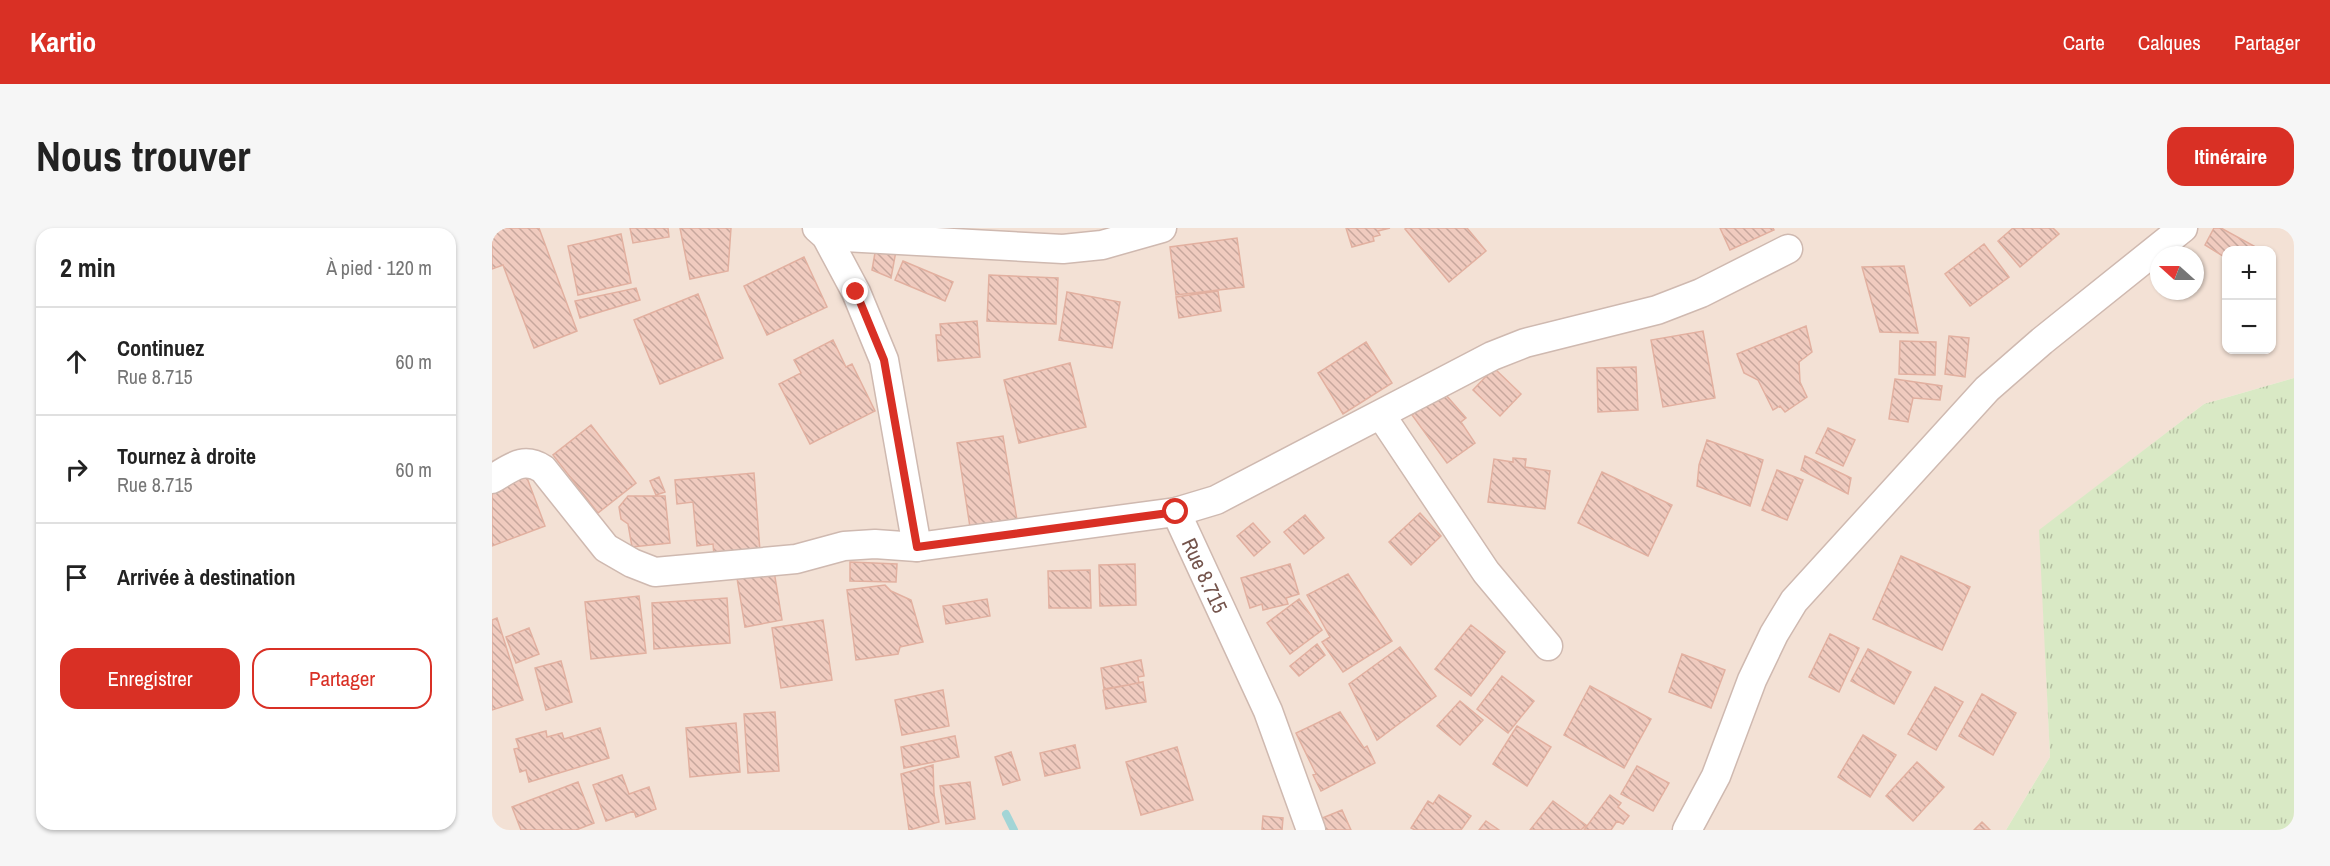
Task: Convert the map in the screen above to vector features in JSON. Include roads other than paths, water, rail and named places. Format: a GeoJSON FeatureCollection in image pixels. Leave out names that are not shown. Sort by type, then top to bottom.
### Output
{"type":"FeatureCollection","features":[{"type":"Feature","properties":{"kind":"street"},"geometry":{"type":"LineString","coordinates":[[822,232],[1063,249],[1102,245],[1162,228]]}},
{"type":"Feature","properties":{"kind":"street"},"geometry":{"type":"LineString","coordinates":[[1687,830],[1716,776],[1752,680],[1773,634],[1794,601],[1987,388],[2183,228]]}},
{"type":"Feature","properties":{"kind":"street"},"geometry":{"type":"LineString","coordinates":[[822,232],[856,292],[884,360],[917,547]]}},
{"type":"Feature","properties":{"kind":"street"},"geometry":{"type":"LineString","coordinates":[[1176,512],[1216,500],[1492,356],[1525,343],[1657,310],[1701,293],[1788,249]]}},
{"type":"Feature","properties":{"kind":"street"},"geometry":{"type":"LineString","coordinates":[[1381,415],[1486,572],[1548,646]]}},
{"type":"Feature","properties":{"kind":"street","name":"Rue 8.715"},"geometry":{"type":"LineString","coordinates":[[492,478],[520,463],[532,462],[543,469],[606,548],[632,563],[656,572],[796,560],[844,546],[875,544],[917,547],[1176,512],[1268,711],[1311,830]]}},
{"type":"Feature","properties":{"kind":"waterway"},"geometry":{"type":"LineString","coordinates":[[1006,814],[1014,830]]}}]}
